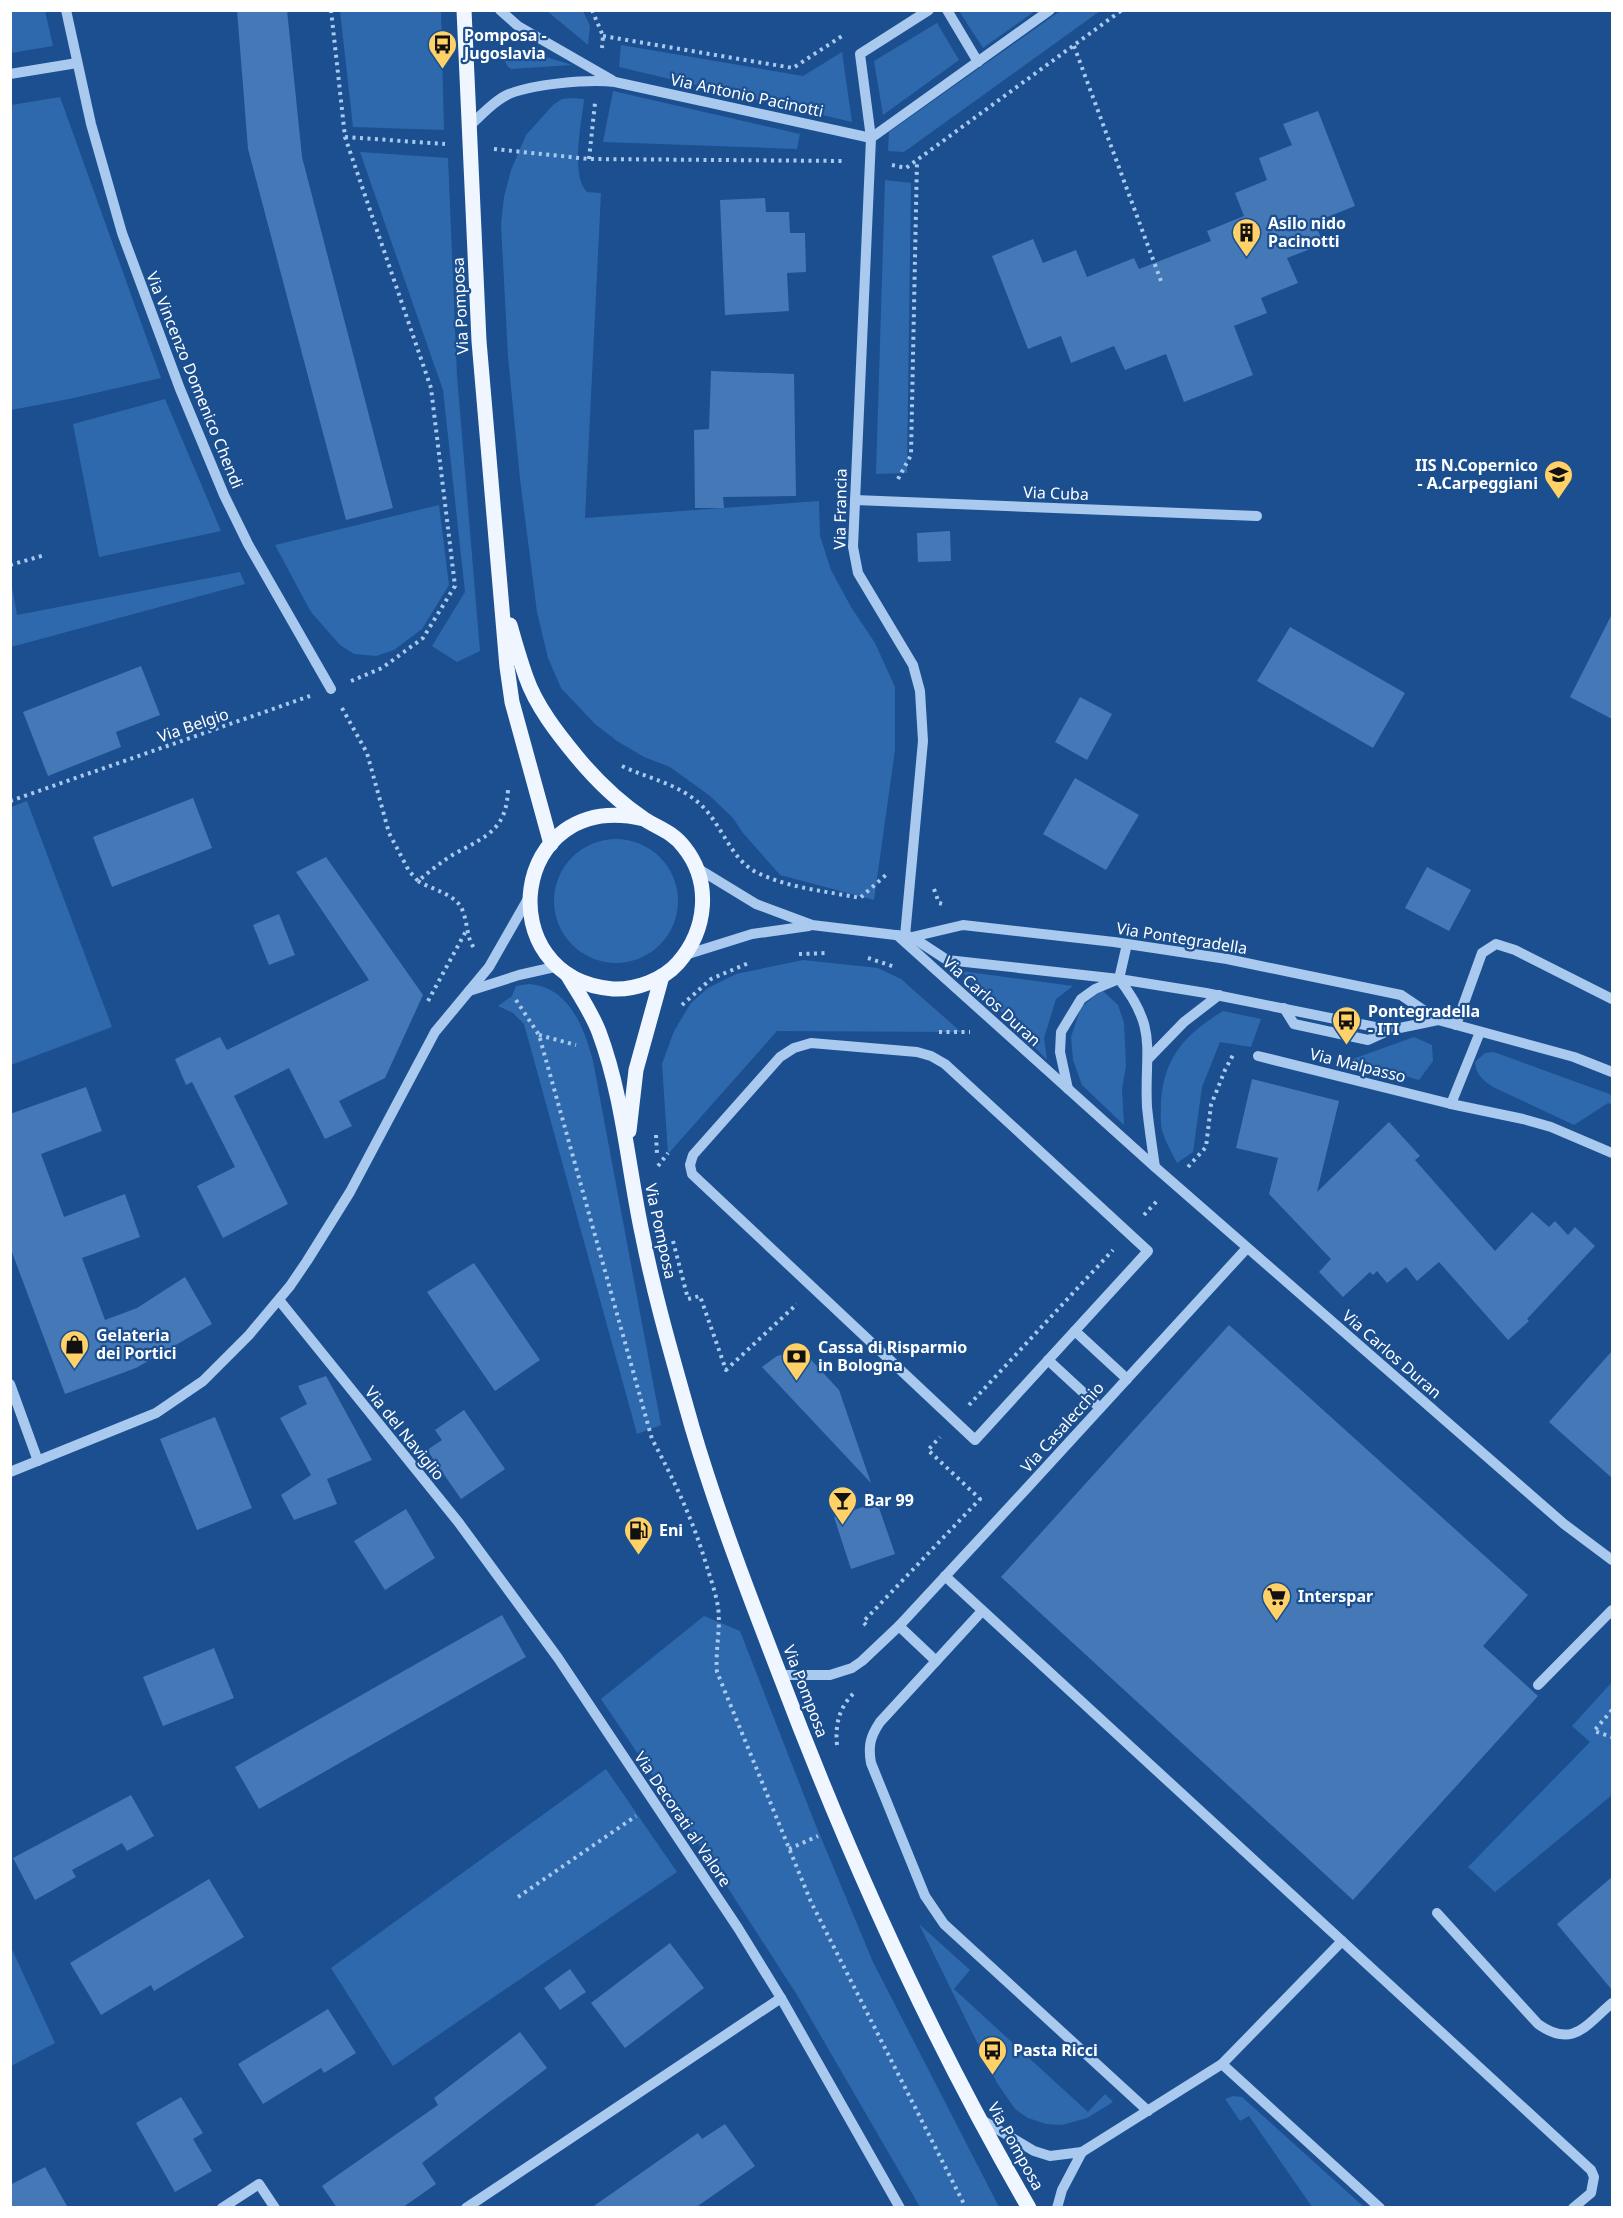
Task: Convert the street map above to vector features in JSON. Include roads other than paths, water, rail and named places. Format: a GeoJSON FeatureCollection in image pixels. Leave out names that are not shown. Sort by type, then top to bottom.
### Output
{"type":"FeatureCollection","features":[{"type":"Feature","properties":{"kind":"main road","name":"Via Pomposa"},"geometry":{"type":"LineString","coordinates":[[464,10],[479,341],[507,667],[512,702],[551,843]]}},
{"type":"Feature","properties":{"kind":"main road","name":"Via Pomposa"},"geometry":{"type":"LineString","coordinates":[[502,598],[527,680],[552,723],[595,777],[644,819]]}},
{"type":"Feature","properties":{"kind":"main road","name":"Via Pomposa"},"geometry":{"type":"LineString","coordinates":[[626,814],[644,819],[675,837],[685,847],[697,868],[703,892],[703,910],[699,929],[685,956],[662,976],[641,985],[618,989],[586,983],[551,960],[538,940],[530,912],[529,897],[538,863],[551,843],[572,826],[594,817],[626,814]]}},
{"type":"Feature","properties":{"kind":"main road","name":"Via Pomposa"},"geometry":{"type":"LineString","coordinates":[[563,970],[590,1013],[612,1070],[652,1279],[693,1429],[730,1543],[861,1876],[907,1976],[980,2119],[1029,2208]]}},
{"type":"Feature","properties":{"kind":"main road","name":"Via Pomposa"},"geometry":{"type":"LineString","coordinates":[[628,1158],[630,1112],[636,1071],[662,976]]}},
{"type":"Feature","properties":{"kind":"street","name":"Via Vincenzo Domenico Chendi"},"geometry":{"type":"LineString","coordinates":[[66,10],[91,124],[122,232],[180,389],[248,544],[331,689]]}},
{"type":"Feature","properties":{"kind":"street","name":"Via Antonio Pacinotti"},"geometry":{"type":"LineString","coordinates":[[500,10],[518,26],[615,82]]}},
{"type":"Feature","properties":{"kind":"street"},"geometry":{"type":"LineString","coordinates":[[929,10],[860,54],[871,138],[1050,10]]}},
{"type":"Feature","properties":{"kind":"street"},"geometry":{"type":"LineString","coordinates":[[947,10],[978,62]]}},
{"type":"Feature","properties":{"kind":"street"},"geometry":{"type":"LineString","coordinates":[[10,74],[77,63]]}},
{"type":"Feature","properties":{"kind":"street","name":"Via Antonio Pacinotti"},"geometry":{"type":"LineString","coordinates":[[470,126],[496,102],[515,92],[563,83],[598,80],[871,138]]}},
{"type":"Feature","properties":{"kind":"street","name":"Via Francia"},"geometry":{"type":"LineString","coordinates":[[871,138],[853,547],[858,573],[913,665],[922,705],[923,741],[905,936]]}},
{"type":"Feature","properties":{"kind":"street","name":"Via Cuba"},"geometry":{"type":"LineString","coordinates":[[855,500],[1257,516]]}},
{"type":"Feature","properties":{"kind":"street","name":"Via Pontegradella"},"geometry":{"type":"LineString","coordinates":[[697,868],[756,904],[812,925],[905,936],[963,925],[1127,944],[1227,959],[1401,994],[1438,1020],[1574,1057],[1612,1072]]}},
{"type":"Feature","properties":{"kind":"street"},"geometry":{"type":"LineString","coordinates":[[10,1472],[156,1413],[202,1381],[226,1359],[279,1300],[307,1261],[350,1192],[435,1032],[489,967],[529,897]]}},
{"type":"Feature","properties":{"kind":"street","name":"Via Pontegradella"},"geometry":{"type":"LineString","coordinates":[[685,956],[752,934],[812,925]]}},
{"type":"Feature","properties":{"kind":"street","name":"Via Pontegradella"},"geometry":{"type":"LineString","coordinates":[[905,936],[947,960],[1119,979],[1218,995],[1390,1030],[1438,1020]]}},
{"type":"Feature","properties":{"kind":"street","name":"Via Carlos Duran"},"geometry":{"type":"LineString","coordinates":[[905,936],[1155,1167],[1564,1524],[1612,1560]]}},
{"type":"Feature","properties":{"kind":"street"},"geometry":{"type":"LineString","coordinates":[[1127,944],[1119,979],[1143,1016],[1148,1040],[1147,1106],[1155,1167]]}},
{"type":"Feature","properties":{"kind":"street"},"geometry":{"type":"LineString","coordinates":[[1456,1025],[1482,953],[1496,944],[1515,950],[1612,999]]}},
{"type":"Feature","properties":{"kind":"street"},"geometry":{"type":"LineString","coordinates":[[468,991],[500,982],[563,970]]}},
{"type":"Feature","properties":{"kind":"street","name":"Via Carlos Duran"},"geometry":{"type":"LineString","coordinates":[[1068,1089],[1060,1052],[1061,1032],[1081,999],[1119,979]]}},
{"type":"Feature","properties":{"kind":"street"},"geometry":{"type":"LineString","coordinates":[[1149,1058],[1184,1022],[1218,995]]}},
{"type":"Feature","properties":{"kind":"street"},"geometry":{"type":"LineString","coordinates":[[1451,1104],[1480,1032]]}},
{"type":"Feature","properties":{"kind":"street"},"geometry":{"type":"LineString","coordinates":[[811,1043],[918,1052],[931,1056],[945,1064],[1148,1251],[1075,1331],[975,1440],[693,1174],[690,1165],[693,1155],[780,1057],[794,1048],[811,1043]]}},
{"type":"Feature","properties":{"kind":"street","name":"Via Malpasso"},"geometry":{"type":"LineString","coordinates":[[1258,1056],[1551,1127],[1612,1153]]}},
{"type":"Feature","properties":{"kind":"street","name":"Via Casalecchio"},"geometry":{"type":"LineString","coordinates":[[899,1626],[1247,1248]]}},
{"type":"Feature","properties":{"kind":"street","name":"Via del Naviglio"},"geometry":{"type":"LineString","coordinates":[[279,1300],[459,1523],[558,1658]]}},
{"type":"Feature","properties":{"kind":"street"},"geometry":{"type":"LineString","coordinates":[[1075,1331],[1127,1379]]}},
{"type":"Feature","properties":{"kind":"street"},"geometry":{"type":"LineString","coordinates":[[1048,1360],[1100,1408]]}},
{"type":"Feature","properties":{"kind":"street"},"geometry":{"type":"LineString","coordinates":[[10,1384],[38,1461]]}},
{"type":"Feature","properties":{"kind":"street"},"geometry":{"type":"LineString","coordinates":[[945,1576],[1591,2170],[1594,2177],[1591,2193],[1573,2208]]}},
{"type":"Feature","properties":{"kind":"street"},"geometry":{"type":"LineString","coordinates":[[1538,1685],[1612,1610]]}},
{"type":"Feature","properties":{"kind":"street"},"geometry":{"type":"LineString","coordinates":[[982,1611],[880,1722],[870,1736],[868,1748],[871,1763],[925,1896],[944,1924],[1148,2111]]}},
{"type":"Feature","properties":{"kind":"street"},"geometry":{"type":"LineString","coordinates":[[780,1674],[821,1676],[841,1673],[862,1661],[899,1626],[936,1661]]}},
{"type":"Feature","properties":{"kind":"street","name":"Via Decorati al Valore"},"geometry":{"type":"LineString","coordinates":[[558,1658],[738,1928],[781,1998],[900,2208]]}},
{"type":"Feature","properties":{"kind":"street"},"geometry":{"type":"LineString","coordinates":[[1437,1913],[1538,2024],[1549,2032],[1572,2035],[1584,2029],[1612,2002]]}},
{"type":"Feature","properties":{"kind":"street"},"geometry":{"type":"LineString","coordinates":[[980,2119],[1034,2151],[1050,2156],[1082,2152],[1222,2064],[1342,1941]]}},
{"type":"Feature","properties":{"kind":"street"},"geometry":{"type":"LineString","coordinates":[[466,2208],[781,1998]]}},
{"type":"Feature","properties":{"kind":"street"},"geometry":{"type":"LineString","coordinates":[[1222,2064],[1380,2208]]}},
{"type":"Feature","properties":{"kind":"street"},"geometry":{"type":"LineString","coordinates":[[1057,2208],[1062,2190],[1082,2152]]}},
{"type":"Feature","properties":{"kind":"street"},"geometry":{"type":"LineString","coordinates":[[222,2208],[259,2184],[275,2208]]}},
{"type":"Feature","properties":{"kind":"place","name":"Pomposa - Jugoslavia"},"geometry":{"type":"Point","coordinates":[443,70]}},
{"type":"Feature","properties":{"kind":"place","name":"Asilo nido Pacinotti"},"geometry":{"type":"Point","coordinates":[1247,258]}},
{"type":"Feature","properties":{"kind":"place","name":"IIS N.Copernico - A.Carpeggiani"},"geometry":{"type":"Point","coordinates":[1559,500]}},
{"type":"Feature","properties":{"kind":"place","name":"Pontegradella - ITI"},"geometry":{"type":"Point","coordinates":[1347,1046]}},
{"type":"Feature","properties":{"kind":"place","name":"Gelateria dei Portici"},"geometry":{"type":"Point","coordinates":[75,1370]}},
{"type":"Feature","properties":{"kind":"place","name":"Cassa di Risparmio in Bologna"},"geometry":{"type":"Point","coordinates":[797,1382]}},
{"type":"Feature","properties":{"kind":"place","name":"Bar 99"},"geometry":{"type":"Point","coordinates":[843,1526]}},
{"type":"Feature","properties":{"kind":"place","name":"Eni"},"geometry":{"type":"Point","coordinates":[638,1556]}},
{"type":"Feature","properties":{"kind":"place","name":"Interspar"},"geometry":{"type":"Point","coordinates":[1277,1622]}},
{"type":"Feature","properties":{"kind":"place","name":"Pasta Ricci"},"geometry":{"type":"Point","coordinates":[992,2076]}}]}
